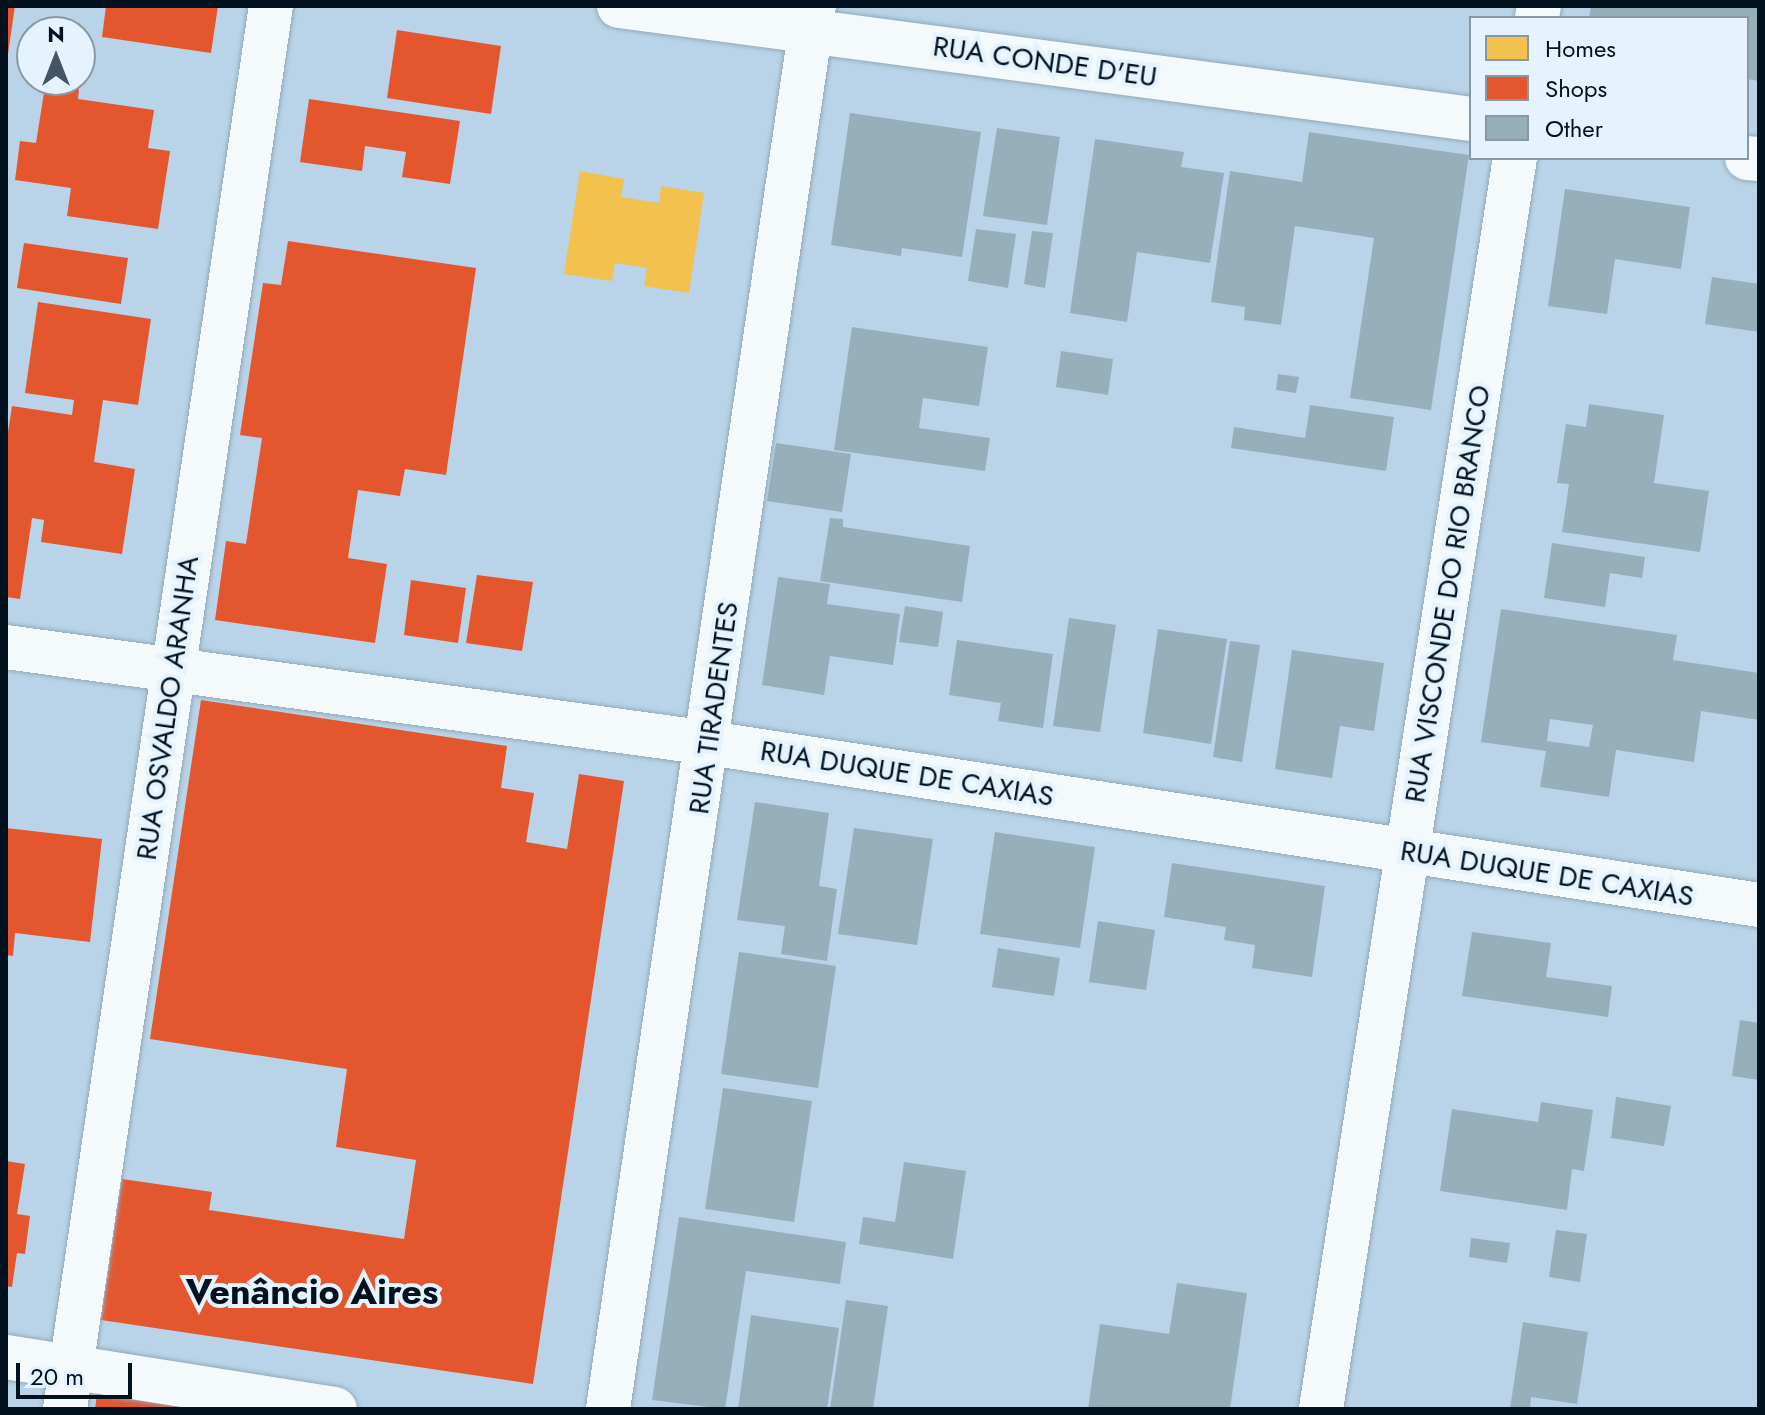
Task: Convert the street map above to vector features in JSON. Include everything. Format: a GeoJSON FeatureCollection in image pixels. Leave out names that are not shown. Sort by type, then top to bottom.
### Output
{"type":"FeatureCollection","features":[{"type":"Feature","properties":{"kind":"street","name":"RUA OSVALDO ARANHA"},"geometry":{"type":"LineString","coordinates":[[65,1409],[271,6]]}},
{"type":"Feature","properties":{"kind":"street","name":"RUA CONDE D'EU"},"geometry":{"type":"LineString","coordinates":[[619,6],[813,18],[1469,119]]}},
{"type":"Feature","properties":{"kind":"street","name":"RUA TIRADENTES"},"geometry":{"type":"LineString","coordinates":[[608,1409],[709,743],[813,18]]}},
{"type":"Feature","properties":{"kind":"street","name":"RUA VISCONDE DO RIO BRANCO"},"geometry":{"type":"LineString","coordinates":[[1321,1409],[1515,160]]}},
{"type":"Feature","properties":{"kind":"street","name":"RUA DUQUE DE CAXIAS"},"geometry":{"type":"LineString","coordinates":[[6,647],[709,743],[1759,905]]}},
{"type":"Feature","properties":{"kind":"street"},"geometry":{"type":"LineString","coordinates":[[6,1357],[335,1409]]}},
{"type":"Feature","properties":{"kind":"building: Homes"},"geometry":{"type":"Polygon","coordinates":[[[580,171],[624,179],[621,197],[659,203],[661,186],[704,193],[689,293],[644,286],[647,268],[615,263],[612,281],[564,274],[580,171]]]}},
{"type":"Feature","properties":{"kind":"building: Homes"},"geometry":{"type":"Polygon","coordinates":[[[6,842],[95,852],[88,904],[65,917],[6,910],[6,842]]]}},
{"type":"Feature","properties":{"kind":"building: Shops"},"geometry":{"type":"Polygon","coordinates":[[[6,6],[15,6],[8,54],[6,54],[6,6]]]}},
{"type":"Feature","properties":{"kind":"building: Shops"},"geometry":{"type":"Polygon","coordinates":[[[106,6],[218,6],[211,53],[102,37],[106,6]]]}},
{"type":"Feature","properties":{"kind":"building: Shops"},"geometry":{"type":"Polygon","coordinates":[[[397,30],[501,46],[491,114],[387,98],[397,30]]]}},
{"type":"Feature","properties":{"kind":"building: Shops"},"geometry":{"type":"Polygon","coordinates":[[[43,96],[78,96],[78,99],[154,110],[148,148],[170,151],[158,229],[67,216],[71,188],[15,180],[20,141],[36,143],[43,96]]]}},
{"type":"Feature","properties":{"kind":"building: Shops"},"geometry":{"type":"Polygon","coordinates":[[[309,99],[460,121],[450,184],[402,177],[406,152],[365,146],[362,171],[300,162],[309,99]]]}},
{"type":"Feature","properties":{"kind":"building: Shops"},"geometry":{"type":"Polygon","coordinates":[[[288,241],[476,268],[446,475],[405,469],[400,496],[358,490],[348,558],[387,564],[375,643],[215,620],[226,541],[246,544],[262,438],[240,435],[263,283],[281,285],[288,241]]]}},
{"type":"Feature","properties":{"kind":"building: Shops"},"geometry":{"type":"Polygon","coordinates":[[[24,243],[128,258],[121,304],[17,288],[24,243]]]}},
{"type":"Feature","properties":{"kind":"building: Shops"},"geometry":{"type":"Polygon","coordinates":[[[38,302],[151,319],[138,405],[103,400],[94,462],[135,469],[122,554],[41,542],[44,520],[32,518],[20,599],[6,597],[6,445],[12,406],[72,415],[74,400],[25,393],[38,302]]]}},
{"type":"Feature","properties":{"kind":"building: Shops"},"geometry":{"type":"Polygon","coordinates":[[[477,575],[533,582],[522,651],[466,643],[477,575]]]}},
{"type":"Feature","properties":{"kind":"building: Shops"},"geometry":{"type":"Polygon","coordinates":[[[411,580],[466,588],[458,643],[404,635],[411,580]]]}},
{"type":"Feature","properties":{"kind":"building: Shops"},"geometry":{"type":"Polygon","coordinates":[[[201,700],[507,746],[501,788],[534,793],[526,842],[567,849],[579,774],[624,781],[533,1384],[101,1320],[122,1179],[212,1192],[209,1210],[404,1239],[416,1160],[336,1147],[347,1069],[150,1039],[201,700]]]}},
{"type":"Feature","properties":{"kind":"building: Shops"},"geometry":{"type":"Polygon","coordinates":[[[6,828],[102,839],[90,942],[15,933],[13,956],[6,955],[6,828]]]}},
{"type":"Feature","properties":{"kind":"building: Shops"},"geometry":{"type":"Polygon","coordinates":[[[6,1161],[25,1164],[17,1214],[30,1216],[25,1254],[17,1253],[12,1287],[6,1286],[6,1161]]]}},
{"type":"Feature","properties":{"kind":"building: Shops"},"geometry":{"type":"Polygon","coordinates":[[[98,1386],[219,1409],[95,1409],[98,1386]]]}},
{"type":"Feature","properties":{"kind":"building: Other"},"geometry":{"type":"Polygon","coordinates":[[[1591,6],[1759,6],[1759,81],[1749,79],[1749,16],[1589,16],[1591,6]]]}},
{"type":"Feature","properties":{"kind":"building: Other"},"geometry":{"type":"Polygon","coordinates":[[[850,113],[981,132],[962,257],[902,248],[901,256],[831,245],[850,113]]]}},
{"type":"Feature","properties":{"kind":"building: Other"},"geometry":{"type":"Polygon","coordinates":[[[997,128],[1060,137],[1047,225],[983,216],[997,128]]]}},
{"type":"Feature","properties":{"kind":"building: Other"},"geometry":{"type":"Polygon","coordinates":[[[1309,132],[1469,155],[1431,410],[1350,398],[1374,238],[1295,226],[1281,325],[1244,320],[1245,307],[1211,302],[1230,171],[1302,182],[1309,132]]]}},
{"type":"Feature","properties":{"kind":"building: Other"},"geometry":{"type":"Polygon","coordinates":[[[1095,139],[1184,152],[1181,167],[1224,173],[1210,263],[1137,252],[1127,322],[1070,313],[1095,139]]]}},
{"type":"Feature","properties":{"kind":"building: Other"},"geometry":{"type":"Polygon","coordinates":[[[1565,189],[1690,207],[1681,269],[1615,259],[1607,314],[1548,306],[1565,189]]]}},
{"type":"Feature","properties":{"kind":"building: Other"},"geometry":{"type":"Polygon","coordinates":[[[976,229],[1016,234],[1008,288],[968,281],[976,229]]]}},
{"type":"Feature","properties":{"kind":"building: Other"},"geometry":{"type":"Polygon","coordinates":[[[1032,231],[1053,233],[1045,288],[1024,284],[1032,231]]]}},
{"type":"Feature","properties":{"kind":"building: Other"},"geometry":{"type":"Polygon","coordinates":[[[1712,277],[1759,284],[1759,332],[1705,324],[1712,277]]]}},
{"type":"Feature","properties":{"kind":"building: Other"},"geometry":{"type":"Polygon","coordinates":[[[852,327],[988,347],[979,406],[923,398],[919,428],[990,438],[985,471],[834,450],[852,327]]]}},
{"type":"Feature","properties":{"kind":"building: Other"},"geometry":{"type":"Polygon","coordinates":[[[1061,351],[1113,359],[1108,395],[1056,387],[1061,351]]]}},
{"type":"Feature","properties":{"kind":"building: Other"},"geometry":{"type":"Polygon","coordinates":[[[1278,374],[1299,377],[1296,393],[1276,390],[1278,374]]]}},
{"type":"Feature","properties":{"kind":"building: Other"},"geometry":{"type":"Polygon","coordinates":[[[1589,404],[1664,415],[1654,483],[1709,491],[1700,552],[1562,532],[1569,484],[1557,483],[1566,424],[1586,427],[1589,404]]]}},
{"type":"Feature","properties":{"kind":"building: Other"},"geometry":{"type":"Polygon","coordinates":[[[1310,405],[1394,417],[1386,471],[1231,448],[1234,427],[1305,438],[1310,405]]]}},
{"type":"Feature","properties":{"kind":"building: Other"},"geometry":{"type":"Polygon","coordinates":[[[776,443],[851,454],[842,512],[767,501],[776,443]]]}},
{"type":"Feature","properties":{"kind":"building: Other"},"geometry":{"type":"Polygon","coordinates":[[[830,518],[843,519],[843,527],[970,546],[962,602],[820,581],[830,518]]]}},
{"type":"Feature","properties":{"kind":"building: Other"},"geometry":{"type":"Polygon","coordinates":[[[1552,543],[1645,557],[1642,578],[1610,573],[1605,607],[1544,598],[1552,543]]]}},
{"type":"Feature","properties":{"kind":"building: Other"},"geometry":{"type":"Polygon","coordinates":[[[778,577],[830,584],[827,604],[900,614],[893,665],[830,656],[824,695],[762,685],[778,577]]]}},
{"type":"Feature","properties":{"kind":"building: Other"},"geometry":{"type":"Polygon","coordinates":[[[905,606],[943,612],[938,647],[899,642],[905,606]]]}},
{"type":"Feature","properties":{"kind":"building: Other"},"geometry":{"type":"Polygon","coordinates":[[[1501,609],[1677,635],[1673,660],[1759,673],[1759,720],[1701,711],[1694,762],[1616,750],[1609,797],[1540,787],[1546,751],[1481,742],[1501,609]],[[1550,719],[1547,741],[1589,747],[1593,725],[1550,719]]]}},
{"type":"Feature","properties":{"kind":"building: Other"},"geometry":{"type":"Polygon","coordinates":[[[1069,618],[1116,625],[1100,732],[1053,726],[1069,618]]]}},
{"type":"Feature","properties":{"kind":"building: Other"},"geometry":{"type":"Polygon","coordinates":[[[1158,629],[1227,639],[1211,744],[1143,733],[1158,629]]]}},
{"type":"Feature","properties":{"kind":"building: Other"},"geometry":{"type":"Polygon","coordinates":[[[957,640],[1053,654],[1043,728],[998,721],[1001,703],[949,695],[957,640]]]}},
{"type":"Feature","properties":{"kind":"building: Other"},"geometry":{"type":"Polygon","coordinates":[[[1230,641],[1260,645],[1242,762],[1213,757],[1230,641]]]}},
{"type":"Feature","properties":{"kind":"building: Other"},"geometry":{"type":"Polygon","coordinates":[[[1292,650],[1384,663],[1374,731],[1340,726],[1332,778],[1275,769],[1292,650]]]}},
{"type":"Feature","properties":{"kind":"building: Other"},"geometry":{"type":"Polygon","coordinates":[[[755,802],[829,813],[819,886],[837,889],[827,961],[781,954],[785,926],[737,920],[755,802]]]}},
{"type":"Feature","properties":{"kind":"building: Other"},"geometry":{"type":"Polygon","coordinates":[[[854,828],[933,839],[917,945],[838,934],[854,828]]]}},
{"type":"Feature","properties":{"kind":"building: Other"},"geometry":{"type":"Polygon","coordinates":[[[995,832],[1095,847],[1080,948],[980,934],[995,832]]]}},
{"type":"Feature","properties":{"kind":"building: Other"},"geometry":{"type":"Polygon","coordinates":[[[1172,863],[1325,886],[1312,977],[1252,968],[1255,945],[1224,940],[1226,927],[1164,917],[1172,863]]]}},
{"type":"Feature","properties":{"kind":"building: Other"},"geometry":{"type":"Polygon","coordinates":[[[1098,921],[1155,930],[1146,990],[1089,982],[1098,921]]]}},
{"type":"Feature","properties":{"kind":"building: Other"},"geometry":{"type":"Polygon","coordinates":[[[1472,932],[1551,943],[1546,977],[1612,986],[1608,1017],[1462,996],[1472,932]]]}},
{"type":"Feature","properties":{"kind":"building: Other"},"geometry":{"type":"Polygon","coordinates":[[[998,948],[1060,958],[1054,996],[992,987],[998,948]]]}},
{"type":"Feature","properties":{"kind":"building: Other"},"geometry":{"type":"Polygon","coordinates":[[[739,952],[836,966],[818,1088],[721,1074],[739,952]]]}},
{"type":"Feature","properties":{"kind":"building: Other"},"geometry":{"type":"Polygon","coordinates":[[[1740,1020],[1759,1023],[1759,1080],[1732,1076],[1740,1020]]]}},
{"type":"Feature","properties":{"kind":"building: Other"},"geometry":{"type":"Polygon","coordinates":[[[723,1088],[812,1101],[794,1222],[705,1209],[723,1088]]]}},
{"type":"Feature","properties":{"kind":"building: Other"},"geometry":{"type":"Polygon","coordinates":[[[1616,1097],[1671,1106],[1664,1146],[1611,1138],[1616,1097]]]}},
{"type":"Feature","properties":{"kind":"building: Other"},"geometry":{"type":"Polygon","coordinates":[[[1541,1102],[1593,1110],[1584,1171],[1572,1169],[1567,1210],[1440,1191],[1452,1109],[1538,1122],[1541,1102]]]}},
{"type":"Feature","properties":{"kind":"building: Other"},"geometry":{"type":"Polygon","coordinates":[[[904,1162],[966,1171],[953,1259],[859,1244],[863,1217],[895,1222],[904,1162]]]}},
{"type":"Feature","properties":{"kind":"building: Other"},"geometry":{"type":"Polygon","coordinates":[[[679,1217],[846,1242],[840,1284],[746,1271],[725,1409],[652,1400],[679,1217]]]}},
{"type":"Feature","properties":{"kind":"building: Other"},"geometry":{"type":"Polygon","coordinates":[[[1556,1230],[1587,1234],[1580,1282],[1549,1277],[1556,1230]]]}},
{"type":"Feature","properties":{"kind":"building: Other"},"geometry":{"type":"Polygon","coordinates":[[[1471,1238],[1510,1243],[1507,1263],[1469,1257],[1471,1238]]]}},
{"type":"Feature","properties":{"kind":"building: Other"},"geometry":{"type":"Polygon","coordinates":[[[1177,1283],[1247,1293],[1230,1409],[1088,1409],[1100,1324],[1169,1334],[1177,1283]]]}},
{"type":"Feature","properties":{"kind":"building: Other"},"geometry":{"type":"Polygon","coordinates":[[[846,1300],[888,1306],[873,1409],[830,1409],[846,1300]]]}},
{"type":"Feature","properties":{"kind":"building: Other"},"geometry":{"type":"Polygon","coordinates":[[[751,1315],[839,1328],[827,1409],[738,1409],[751,1315]]]}},
{"type":"Feature","properties":{"kind":"building: Other"},"geometry":{"type":"Polygon","coordinates":[[[1523,1322],[1588,1332],[1577,1404],[1531,1397],[1530,1409],[1510,1409],[1523,1322]]]}},
{"type":"Feature","properties":{"kind":"district","name":"Venâncio Aires"},"geometry":{"type":"Point","coordinates":[312,1292]}}]}
